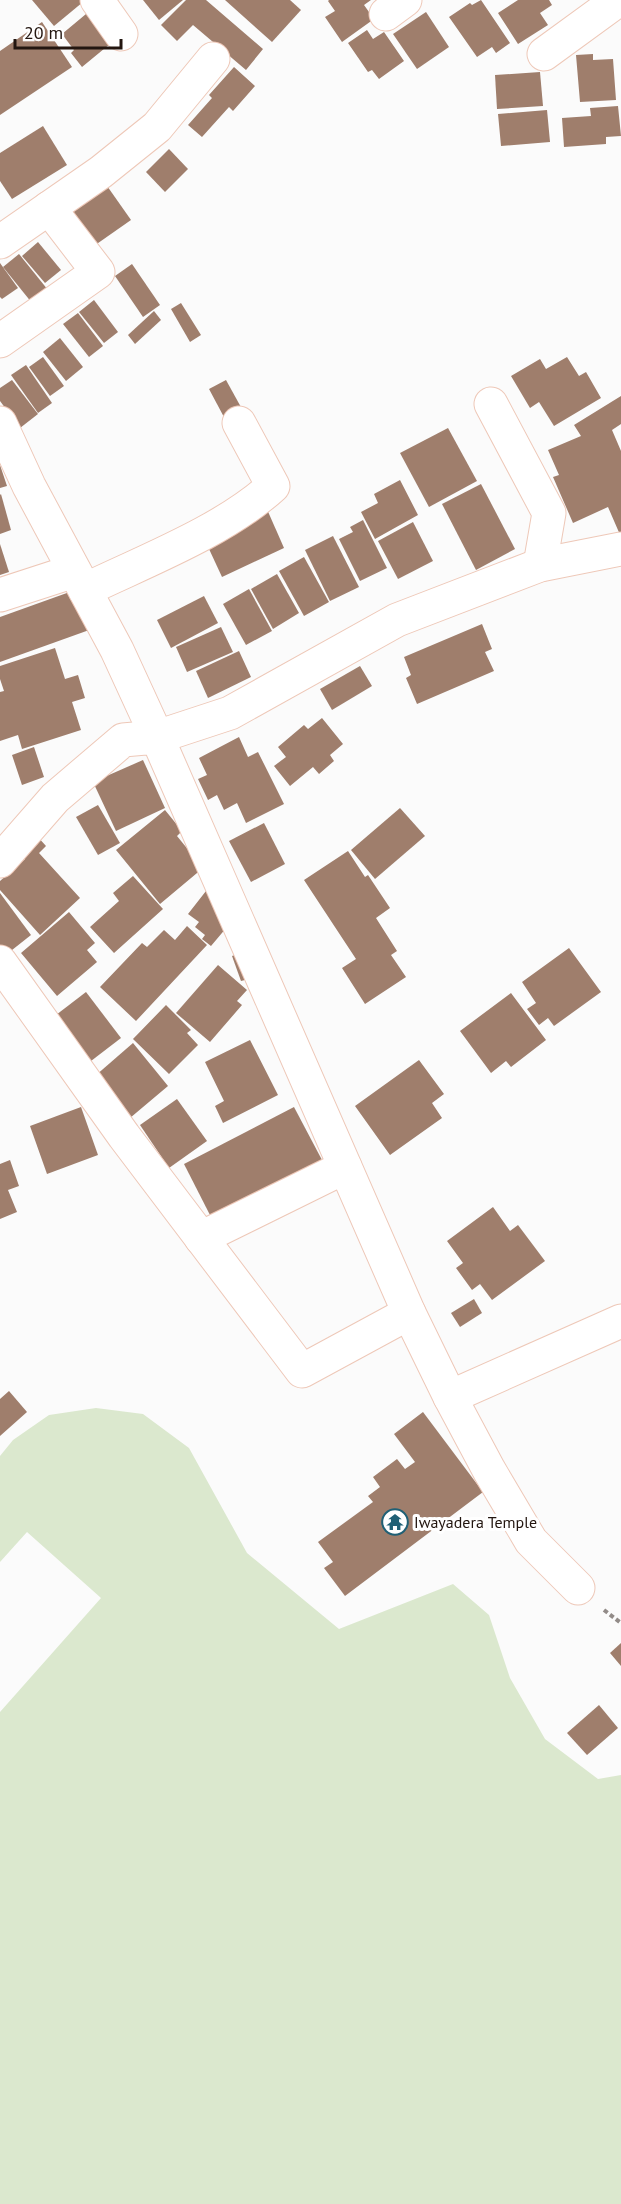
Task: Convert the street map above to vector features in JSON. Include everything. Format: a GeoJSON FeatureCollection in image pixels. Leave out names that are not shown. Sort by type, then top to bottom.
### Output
{"type":"FeatureCollection","features":[{"type":"Feature","properties":{"kind":"street"},"geometry":{"type":"LineString","coordinates":[[97,0],[121,34]]}},
{"type":"Feature","properties":{"kind":"street"},"geometry":{"type":"LineString","coordinates":[[544,54],[615,4]]}},
{"type":"Feature","properties":{"kind":"street"},"geometry":{"type":"LineString","coordinates":[[0,242],[101,172],[157,127],[213,59]]}},
{"type":"Feature","properties":{"kind":"street"},"geometry":{"type":"LineString","coordinates":[[0,341],[98,272],[49,208]]}},
{"type":"Feature","properties":{"kind":"street"},"geometry":{"type":"LineString","coordinates":[[491,404],[549,513],[540,564]]}},
{"type":"Feature","properties":{"kind":"street"},"geometry":{"type":"LineString","coordinates":[[0,423],[29,486],[117,650],[409,1313],[450,1397],[489,1470],[531,1540],[578,1588]]}},
{"type":"Feature","properties":{"kind":"street"},"geometry":{"type":"LineString","coordinates":[[0,596],[80,581],[199,535],[257,501],[273,486],[239,423]]}},
{"type":"Feature","properties":{"kind":"street"},"geometry":{"type":"LineString","coordinates":[[0,861],[55,798],[123,740],[157,737],[230,713],[397,620],[540,564],[621,549]]}},
{"type":"Feature","properties":{"kind":"street"},"geometry":{"type":"LineString","coordinates":[[0,962],[124,1136],[302,1371],[409,1313]]}},
{"type":"Feature","properties":{"kind":"street"},"geometry":{"type":"LineString","coordinates":[[201,1238],[345,1167]]}},
{"type":"Feature","properties":{"kind":"street"},"geometry":{"type":"LineString","coordinates":[[450,1397],[621,1321]]}},
{"type":"Feature","properties":{"kind":"green space"},"geometry":{"type":"Polygon","coordinates":[[[96,1408],[143,1414],[189,1448],[247,1553],[339,1629],[453,1584],[489,1615],[510,1678],[545,1739],[598,1779],[621,1775],[621,2204],[0,2204],[0,1712],[101,1598],[27,1532],[0,1562],[0,1456],[13,1440],[49,1415],[96,1408]]]}},
{"type":"Feature","properties":{"kind":"building"},"geometry":{"type":"Polygon","coordinates":[[[32,0],[81,0],[83,2],[54,26],[32,0]]]}},
{"type":"Feature","properties":{"kind":"building"},"geometry":{"type":"Polygon","coordinates":[[[143,0],[183,0],[159,20],[143,0]]]}},
{"type":"Feature","properties":{"kind":"building"},"geometry":{"type":"Polygon","coordinates":[[[186,0],[206,0],[263,49],[246,70],[193,25],[177,41],[161,25],[186,0]]]}},
{"type":"Feature","properties":{"kind":"building"},"geometry":{"type":"Polygon","coordinates":[[[225,0],[290,0],[301,10],[272,42],[225,0]]]}},
{"type":"Feature","properties":{"kind":"building"},"geometry":{"type":"Polygon","coordinates":[[[329,0],[371,0],[364,5],[374,19],[342,42],[325,17],[335,11],[329,0]]]}},
{"type":"Feature","properties":{"kind":"building"},"geometry":{"type":"Polygon","coordinates":[[[481,0],[510,43],[496,53],[492,47],[477,57],[449,17],[470,3],[472,5],[481,0]]]}},
{"type":"Feature","properties":{"kind":"building"},"geometry":{"type":"Polygon","coordinates":[[[518,0],[549,0],[552,5],[540,13],[548,25],[518,44],[498,13],[518,0]]]}},
{"type":"Feature","properties":{"kind":"building"},"geometry":{"type":"Polygon","coordinates":[[[92,9],[116,39],[82,67],[71,53],[74,50],[62,34],[92,9]]]}},
{"type":"Feature","properties":{"kind":"building"},"geometry":{"type":"Polygon","coordinates":[[[426,12],[449,47],[417,69],[393,34],[426,12]]]}},
{"type":"Feature","properties":{"kind":"building"},"geometry":{"type":"Polygon","coordinates":[[[42,22],[72,67],[0,115],[0,51],[42,22]]]}},
{"type":"Feature","properties":{"kind":"building"},"geometry":{"type":"Polygon","coordinates":[[[367,30],[373,39],[384,32],[404,61],[379,79],[372,70],[368,72],[348,43],[367,30]]]}},
{"type":"Feature","properties":{"kind":"building"},"geometry":{"type":"Polygon","coordinates":[[[593,54],[593,60],[613,59],[616,100],[580,102],[576,55],[593,54]]]}},
{"type":"Feature","properties":{"kind":"building"},"geometry":{"type":"Polygon","coordinates":[[[234,67],[255,86],[233,111],[229,107],[202,137],[188,125],[212,98],[209,95],[234,67]]]}},
{"type":"Feature","properties":{"kind":"building"},"geometry":{"type":"Polygon","coordinates":[[[540,72],[543,106],[497,109],[495,75],[540,72]]]}},
{"type":"Feature","properties":{"kind":"building"},"geometry":{"type":"Polygon","coordinates":[[[618,106],[621,136],[606,137],[606,144],[564,147],[562,118],[591,116],[590,108],[618,106]]]}},
{"type":"Feature","properties":{"kind":"building"},"geometry":{"type":"Polygon","coordinates":[[[547,110],[550,142],[501,146],[498,114],[547,110]]]}},
{"type":"Feature","properties":{"kind":"building"},"geometry":{"type":"Polygon","coordinates":[[[43,126],[67,165],[12,199],[0,181],[0,153],[43,126]]]}},
{"type":"Feature","properties":{"kind":"building"},"geometry":{"type":"Polygon","coordinates":[[[169,149],[188,169],[165,192],[146,172],[169,149]]]}},
{"type":"Feature","properties":{"kind":"building"},"geometry":{"type":"Polygon","coordinates":[[[105,183],[131,220],[91,248],[65,211],[105,183]]]}},
{"type":"Feature","properties":{"kind":"building"},"geometry":{"type":"Polygon","coordinates":[[[38,242],[61,270],[45,283],[22,256],[38,242]]]}},
{"type":"Feature","properties":{"kind":"building"},"geometry":{"type":"Polygon","coordinates":[[[19,254],[48,290],[32,303],[3,267],[19,254]]]}},
{"type":"Feature","properties":{"kind":"building"},"geometry":{"type":"Polygon","coordinates":[[[0,263],[18,288],[2,299],[0,297],[0,263]]]}},
{"type":"Feature","properties":{"kind":"building"},"geometry":{"type":"Polygon","coordinates":[[[132,264],[160,305],[143,317],[115,276],[132,264]]]}},
{"type":"Feature","properties":{"kind":"building"},"geometry":{"type":"Polygon","coordinates":[[[94,300],[118,332],[104,343],[79,312],[94,300]]]}},
{"type":"Feature","properties":{"kind":"building"},"geometry":{"type":"Polygon","coordinates":[[[181,303],[201,335],[190,342],[171,309],[181,303]]]}},
{"type":"Feature","properties":{"kind":"building"},"geometry":{"type":"Polygon","coordinates":[[[154,311],[161,320],[135,344],[128,335],[154,311]]]}},
{"type":"Feature","properties":{"kind":"building"},"geometry":{"type":"Polygon","coordinates":[[[78,313],[103,346],[89,357],[63,324],[78,313]]]}},
{"type":"Feature","properties":{"kind":"building"},"geometry":{"type":"Polygon","coordinates":[[[60,338],[83,367],[66,381],[43,352],[60,338]]]}},
{"type":"Feature","properties":{"kind":"building"},"geometry":{"type":"Polygon","coordinates":[[[43,357],[64,386],[50,396],[29,367],[43,357]]]}},
{"type":"Feature","properties":{"kind":"building"},"geometry":{"type":"Polygon","coordinates":[[[567,357],[579,376],[586,372],[601,398],[554,426],[539,402],[530,408],[511,376],[540,359],[546,369],[567,357]]]}},
{"type":"Feature","properties":{"kind":"building"},"geometry":{"type":"Polygon","coordinates":[[[26,365],[52,403],[38,413],[11,375],[26,365]]]}},
{"type":"Feature","properties":{"kind":"building"},"geometry":{"type":"Polygon","coordinates":[[[12,380],[38,414],[20,428],[0,401],[0,388],[12,380]]]}},
{"type":"Feature","properties":{"kind":"building"},"geometry":{"type":"Polygon","coordinates":[[[226,380],[242,409],[225,419],[209,389],[226,380]]]}},
{"type":"Feature","properties":{"kind":"building"},"geometry":{"type":"Polygon","coordinates":[[[621,396],[621,424],[612,430],[621,451],[621,537],[608,507],[573,523],[553,477],[559,475],[548,450],[581,436],[574,425],[621,396]]]}},
{"type":"Feature","properties":{"kind":"building"},"geometry":{"type":"Polygon","coordinates":[[[448,428],[477,481],[429,507],[400,453],[448,428]]]}},
{"type":"Feature","properties":{"kind":"building"},"geometry":{"type":"Polygon","coordinates":[[[0,465],[7,486],[0,488],[0,465]]]}},
{"type":"Feature","properties":{"kind":"building"},"geometry":{"type":"Polygon","coordinates":[[[400,480],[418,515],[375,539],[361,512],[378,503],[374,494],[400,480]]]}},
{"type":"Feature","properties":{"kind":"building"},"geometry":{"type":"Polygon","coordinates":[[[481,484],[515,549],[476,570],[442,504],[481,484]]]}},
{"type":"Feature","properties":{"kind":"building"},"geometry":{"type":"Polygon","coordinates":[[[0,495],[11,530],[0,534],[0,495]]]}},
{"type":"Feature","properties":{"kind":"building"},"geometry":{"type":"Polygon","coordinates":[[[266,507],[284,548],[222,577],[203,536],[266,507]]]}},
{"type":"Feature","properties":{"kind":"building"},"geometry":{"type":"Polygon","coordinates":[[[363,520],[387,568],[360,581],[339,539],[353,532],[350,527],[363,520]]]}},
{"type":"Feature","properties":{"kind":"building"},"geometry":{"type":"Polygon","coordinates":[[[413,522],[433,561],[398,579],[378,541],[413,522]]]}},
{"type":"Feature","properties":{"kind":"building"},"geometry":{"type":"Polygon","coordinates":[[[333,536],[359,587],[330,601],[305,550],[333,536]]]}},
{"type":"Feature","properties":{"kind":"building"},"geometry":{"type":"Polygon","coordinates":[[[0,544],[9,572],[0,575],[0,544]]]}},
{"type":"Feature","properties":{"kind":"building"},"geometry":{"type":"Polygon","coordinates":[[[304,557],[329,602],[304,616],[279,571],[304,557]]]}},
{"type":"Feature","properties":{"kind":"building"},"geometry":{"type":"Polygon","coordinates":[[[277,574],[299,613],[273,629],[251,589],[277,574]]]}},
{"type":"Feature","properties":{"kind":"building"},"geometry":{"type":"Polygon","coordinates":[[[78,589],[92,629],[0,662],[0,617],[78,589]]]}},
{"type":"Feature","properties":{"kind":"building"},"geometry":{"type":"Polygon","coordinates":[[[249,589],[272,631],[246,645],[223,604],[249,589]]]}},
{"type":"Feature","properties":{"kind":"building"},"geometry":{"type":"Polygon","coordinates":[[[204,596],[218,623],[171,648],[157,620],[204,596]]]}},
{"type":"Feature","properties":{"kind":"building"},"geometry":{"type":"Polygon","coordinates":[[[482,624],[492,649],[485,652],[494,671],[417,704],[406,678],[411,675],[404,657],[482,624]]]}},
{"type":"Feature","properties":{"kind":"building"},"geometry":{"type":"Polygon","coordinates":[[[221,627],[233,652],[187,672],[176,647],[221,627]]]}},
{"type":"Feature","properties":{"kind":"building"},"geometry":{"type":"Polygon","coordinates":[[[55,648],[65,679],[78,675],[85,698],[72,702],[81,730],[22,749],[18,735],[0,741],[0,692],[4,691],[0,679],[0,666],[55,648]]]}},
{"type":"Feature","properties":{"kind":"building"},"geometry":{"type":"Polygon","coordinates":[[[239,651],[251,677],[208,698],[196,671],[239,651]]]}},
{"type":"Feature","properties":{"kind":"building"},"geometry":{"type":"Polygon","coordinates":[[[360,666],[372,686],[332,710],[320,689],[360,666]]]}},
{"type":"Feature","properties":{"kind":"building"},"geometry":{"type":"Polygon","coordinates":[[[322,718],[343,744],[330,755],[334,761],[319,774],[313,767],[290,786],[274,766],[286,757],[278,747],[304,725],[308,729],[322,718]]]}},
{"type":"Feature","properties":{"kind":"building"},"geometry":{"type":"Polygon","coordinates":[[[239,737],[248,757],[258,752],[284,804],[246,823],[237,803],[224,810],[217,795],[208,800],[198,779],[207,775],[199,758],[239,737]]]}},
{"type":"Feature","properties":{"kind":"building"},"geometry":{"type":"Polygon","coordinates":[[[34,747],[44,777],[22,785],[12,755],[34,747]]]}},
{"type":"Feature","properties":{"kind":"building"},"geometry":{"type":"Polygon","coordinates":[[[143,760],[165,808],[116,831],[93,782],[143,760]]]}},
{"type":"Feature","properties":{"kind":"building"},"geometry":{"type":"Polygon","coordinates":[[[98,805],[120,843],[98,855],[76,817],[98,805]]]}},
{"type":"Feature","properties":{"kind":"building"},"geometry":{"type":"Polygon","coordinates":[[[400,808],[425,836],[375,879],[351,850],[400,808]]]}},
{"type":"Feature","properties":{"kind":"building"},"geometry":{"type":"Polygon","coordinates":[[[165,810],[182,831],[177,836],[203,868],[160,904],[116,850],[165,810]]]}},
{"type":"Feature","properties":{"kind":"building"},"geometry":{"type":"Polygon","coordinates":[[[264,823],[285,864],[251,882],[229,841],[264,823]]]}},
{"type":"Feature","properties":{"kind":"building"},"geometry":{"type":"Polygon","coordinates":[[[37,836],[46,846],[39,853],[80,898],[40,935],[0,890],[0,881],[25,859],[20,852],[37,836]]]}},
{"type":"Feature","properties":{"kind":"building"},"geometry":{"type":"Polygon","coordinates":[[[348,851],[365,877],[368,875],[390,908],[376,918],[397,951],[391,955],[406,977],[365,1004],[342,968],[356,959],[304,880],[348,851]]]}},
{"type":"Feature","properties":{"kind":"building"},"geometry":{"type":"Polygon","coordinates":[[[133,876],[163,909],[114,953],[90,927],[119,901],[113,893],[133,876]]]}},
{"type":"Feature","properties":{"kind":"building"},"geometry":{"type":"Polygon","coordinates":[[[206,891],[218,901],[223,915],[219,920],[227,927],[211,946],[202,939],[205,935],[195,927],[199,922],[188,914],[206,891]]]}},
{"type":"Feature","properties":{"kind":"building"},"geometry":{"type":"Polygon","coordinates":[[[0,893],[31,935],[7,954],[0,945],[0,893]]]}},
{"type":"Feature","properties":{"kind":"building"},"geometry":{"type":"Polygon","coordinates":[[[69,912],[95,943],[87,950],[97,962],[57,996],[21,953],[69,912]]]}},
{"type":"Feature","properties":{"kind":"building"},"geometry":{"type":"Polygon","coordinates":[[[187,926],[207,945],[136,1021],[100,987],[142,943],[147,947],[164,930],[175,940],[187,926]]]}},
{"type":"Feature","properties":{"kind":"building"},"geometry":{"type":"Polygon","coordinates":[[[569,948],[601,992],[554,1026],[548,1018],[539,1025],[527,1009],[536,1003],[522,982],[569,948]]]}},
{"type":"Feature","properties":{"kind":"building"},"geometry":{"type":"Polygon","coordinates":[[[240,953],[249,979],[241,981],[232,956],[240,953]]]}},
{"type":"Feature","properties":{"kind":"building"},"geometry":{"type":"Polygon","coordinates":[[[218,965],[247,990],[237,1001],[242,1005],[210,1042],[176,1013],[218,965]]]}},
{"type":"Feature","properties":{"kind":"building"},"geometry":{"type":"Polygon","coordinates":[[[86,992],[121,1038],[91,1061],[56,1015],[86,992]]]}},
{"type":"Feature","properties":{"kind":"building"},"geometry":{"type":"Polygon","coordinates":[[[511,993],[546,1040],[511,1067],[506,1061],[491,1073],[460,1031],[511,993]]]}},
{"type":"Feature","properties":{"kind":"building"},"geometry":{"type":"Polygon","coordinates":[[[166,1005],[191,1030],[187,1033],[198,1045],[169,1074],[133,1039],[166,1005]]]}},
{"type":"Feature","properties":{"kind":"building"},"geometry":{"type":"Polygon","coordinates":[[[250,1040],[278,1095],[223,1123],[215,1106],[224,1101],[205,1062],[250,1040]]]}},
{"type":"Feature","properties":{"kind":"building"},"geometry":{"type":"Polygon","coordinates":[[[133,1043],[168,1086],[130,1118],[95,1076],[133,1043]]]}},
{"type":"Feature","properties":{"kind":"building"},"geometry":{"type":"Polygon","coordinates":[[[419,1060],[444,1094],[432,1103],[442,1118],[390,1155],[355,1106],[419,1060]]]}},
{"type":"Feature","properties":{"kind":"building"},"geometry":{"type":"Polygon","coordinates":[[[177,1099],[207,1141],[169,1168],[140,1125],[177,1099]]]}},
{"type":"Feature","properties":{"kind":"building"},"geometry":{"type":"Polygon","coordinates":[[[81,1107],[98,1155],[47,1174],[30,1126],[81,1107]]]}},
{"type":"Feature","properties":{"kind":"building"},"geometry":{"type":"Polygon","coordinates":[[[294,1107],[322,1160],[211,1217],[184,1164],[294,1107]]]}},
{"type":"Feature","properties":{"kind":"building"},"geometry":{"type":"Polygon","coordinates":[[[10,1160],[19,1186],[8,1190],[17,1212],[0,1219],[0,1164],[10,1160]]]}},
{"type":"Feature","properties":{"kind":"building"},"geometry":{"type":"Polygon","coordinates":[[[493,1207],[510,1231],[518,1225],[545,1261],[492,1300],[480,1284],[472,1290],[456,1268],[463,1263],[447,1241],[493,1207]]]}},
{"type":"Feature","properties":{"kind":"building"},"geometry":{"type":"Polygon","coordinates":[[[474,1299],[482,1313],[460,1327],[451,1313],[474,1299]]]}},
{"type":"Feature","properties":{"kind":"building"},"geometry":{"type":"Polygon","coordinates":[[[9,1391],[27,1412],[0,1436],[0,1399],[9,1391]]]}},
{"type":"Feature","properties":{"kind":"building","name":"Iwayadera Temple"},"geometry":{"type":"Polygon","coordinates":[[[423,1412],[483,1492],[345,1596],[324,1568],[333,1562],[318,1542],[373,1502],[368,1496],[380,1487],[373,1477],[397,1459],[405,1469],[415,1462],[394,1434],[423,1412]]]}},
{"type":"Feature","properties":{"kind":"building"},"geometry":{"type":"Polygon","coordinates":[[[621,1643],[621,1666],[610,1653],[621,1643]]]}},
{"type":"Feature","properties":{"kind":"building"},"geometry":{"type":"Polygon","coordinates":[[[599,1705],[618,1728],[587,1755],[567,1733],[599,1705]]]}},
{"type":"Feature","properties":{"kind":"place","name":"Iwayadera Temple"},"geometry":{"type":"Point","coordinates":[395,1522]}}]}
